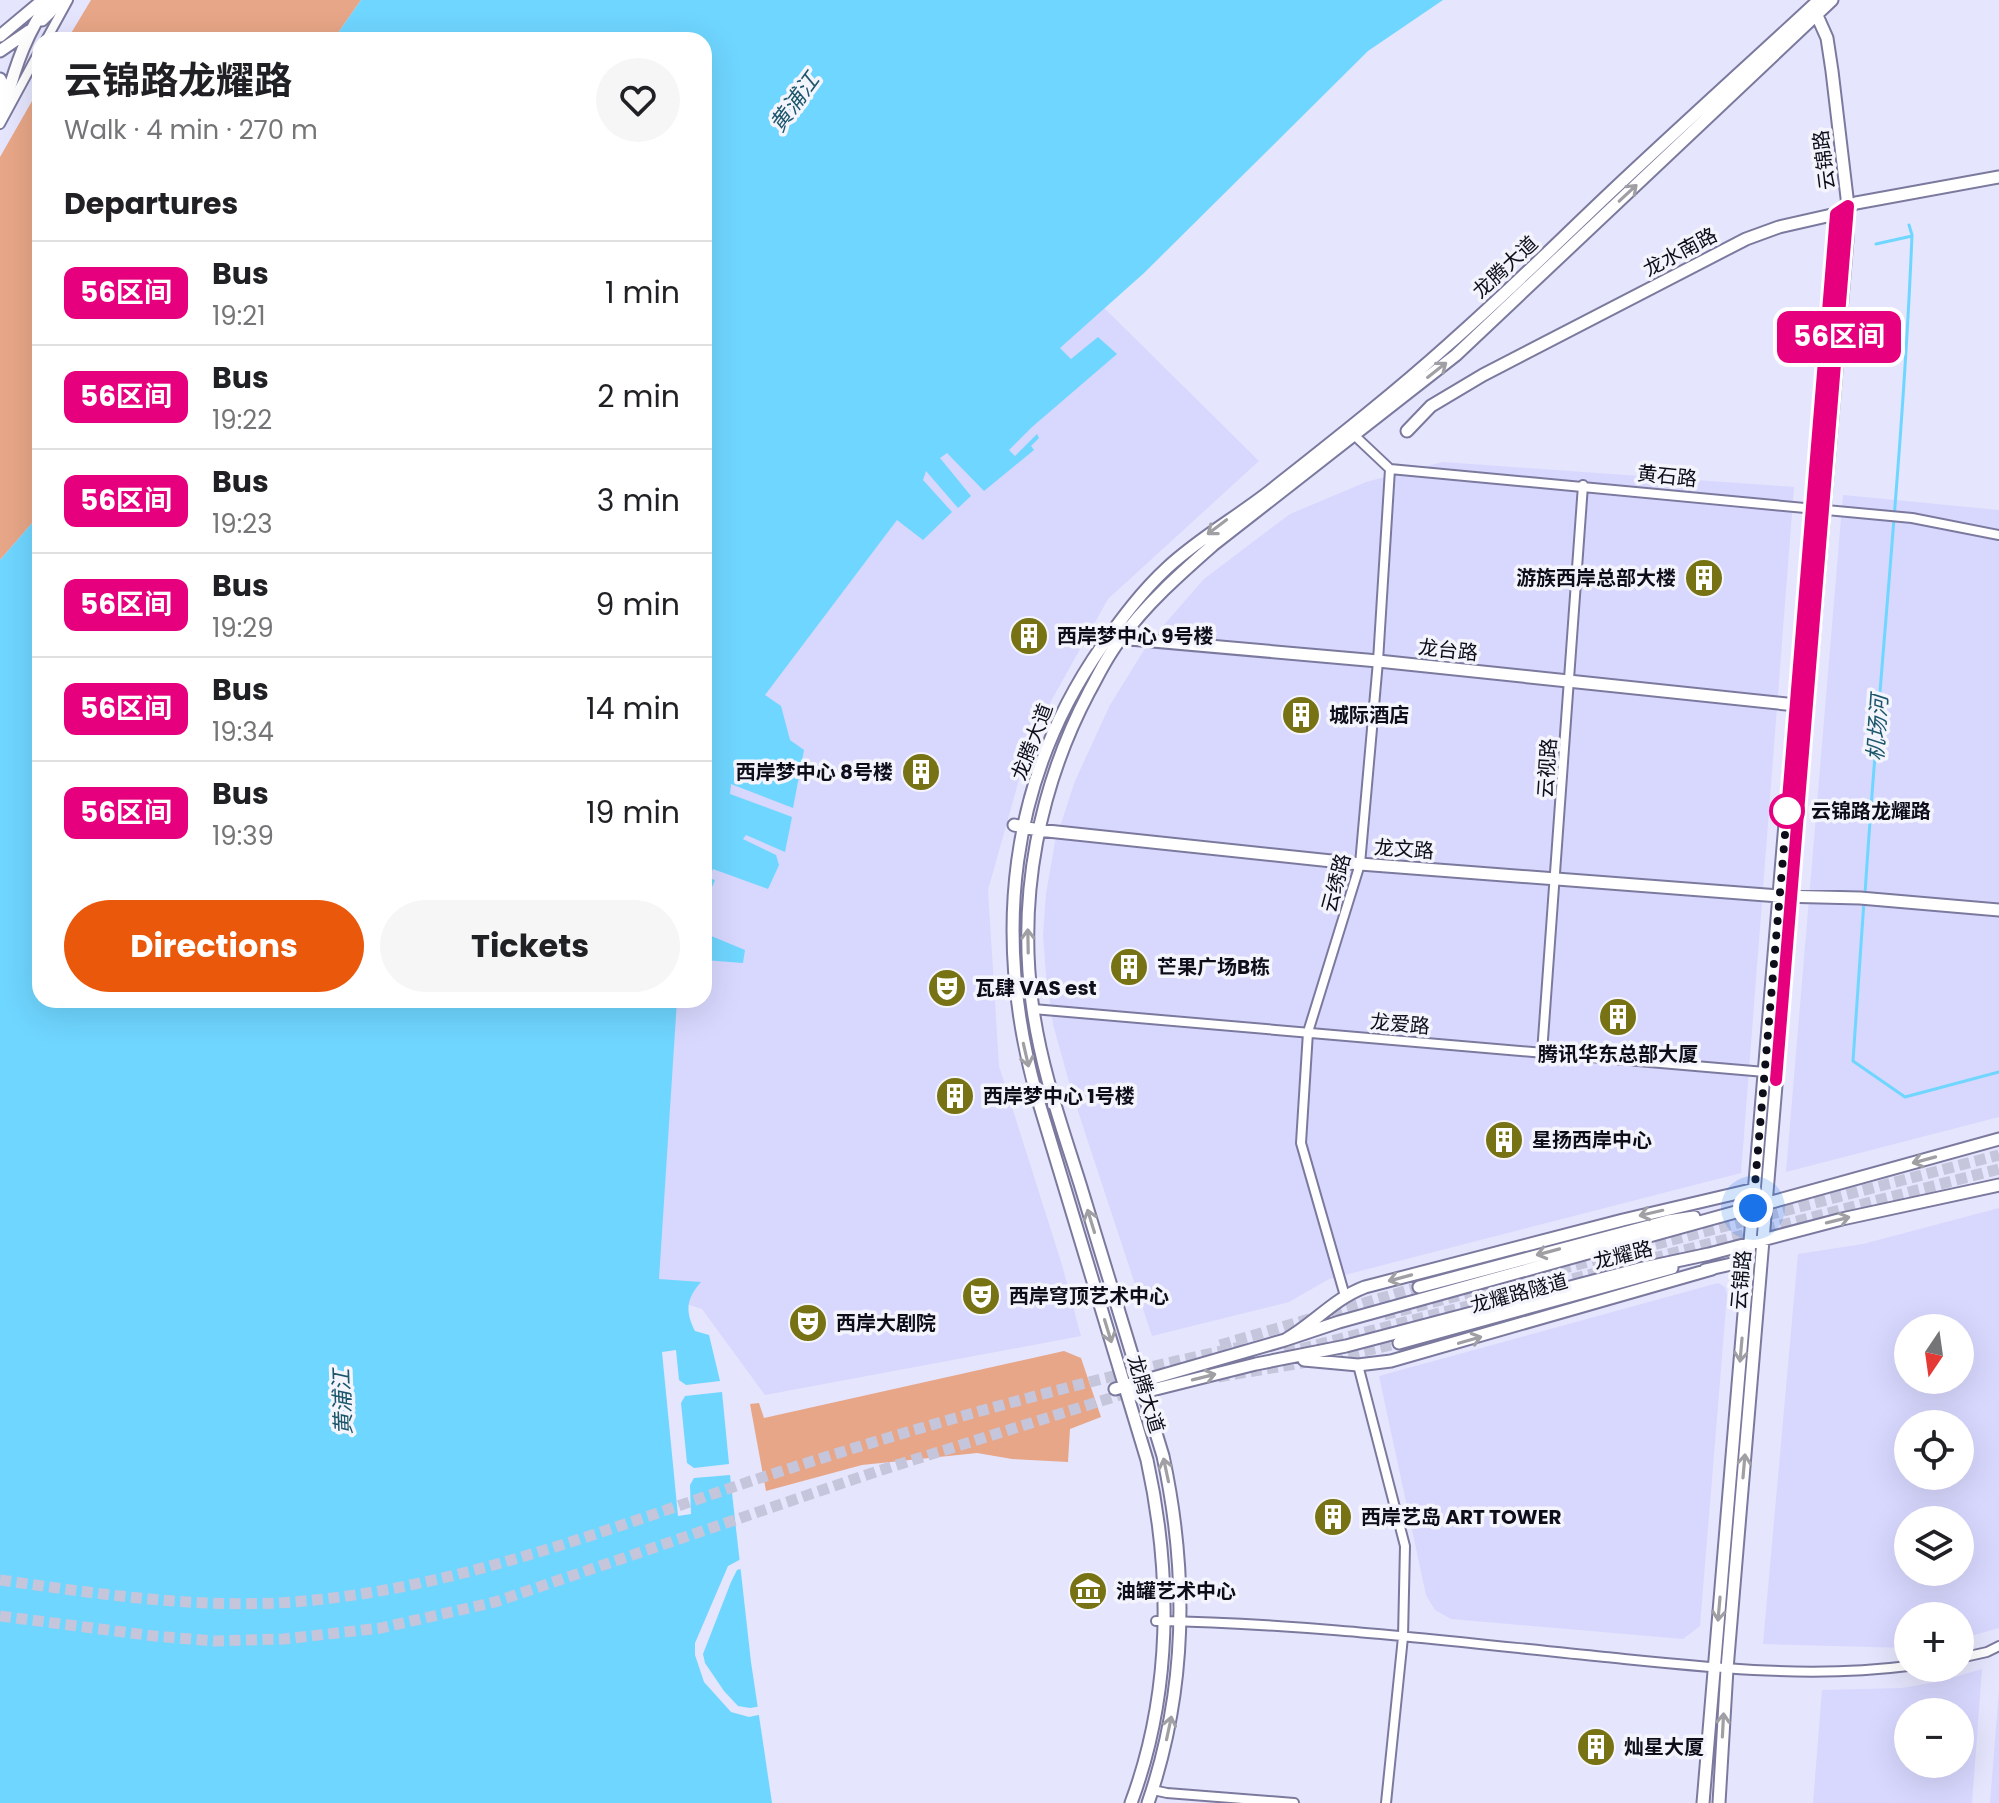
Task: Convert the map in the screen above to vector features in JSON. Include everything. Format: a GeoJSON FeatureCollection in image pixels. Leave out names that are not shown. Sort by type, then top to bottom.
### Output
{"type":"FeatureCollection","features":[{"type":"Feature","properties":{"kind":"main road"},"geometry":{"type":"LineString","coordinates":[[0,36],[43,0]]}},
{"type":"Feature","properties":{"kind":"main road"},"geometry":{"type":"LineString","coordinates":[[0,118],[10,100],[14,70],[31,30],[50,0]]}},
{"type":"Feature","properties":{"kind":"main road"},"geometry":{"type":"LineString","coordinates":[[14,70],[0,52],[31,30],[62,0]]}},
{"type":"Feature","properties":{"kind":"main road","name":"龙腾大道"},"geometry":{"type":"LineString","coordinates":[[1131,1803],[1147,1753],[1158,1702],[1164,1576],[1159,1520],[1147,1460],[1123,1390],[1040,1108],[1020,1028],[1014,983],[1012,928],[1018,826],[1057,723],[1079,678],[1108,637],[1449,345],[1814,5],[1832,0]]}},
{"type":"Feature","properties":{"kind":"main road","name":"云锦路"},"geometry":{"type":"LineString","coordinates":[[1703,1803],[1720,1668],[1763,1240],[1848,206],[1827,38],[1814,5]]}},
{"type":"Feature","properties":{"kind":"main road"},"geometry":{"type":"LineString","coordinates":[[0,79],[10,100]]}},
{"type":"Feature","properties":{"kind":"main road","name":"龙水南路"},"geometry":{"type":"LineString","coordinates":[[1407,431],[1431,406],[1483,375],[1728,247],[1779,227],[1836,214],[1848,206],[1999,177]]}},
{"type":"Feature","properties":{"kind":"main road","name":"云锦路"},"geometry":{"type":"LineString","coordinates":[[1719,1803],[1720,1668],[1750,1244],[1836,214]]}},
{"type":"Feature","properties":{"kind":"main road","name":"龙腾大道"},"geometry":{"type":"LineString","coordinates":[[1108,637],[1105,661],[1064,745],[1038,830],[1028,918],[1033,1009],[1051,1089],[1163,1456],[1174,1518],[1180,1575],[1174,1705],[1148,1803]]}},
{"type":"Feature","properties":{"kind":"main road","name":"龙台路"},"geometry":{"type":"LineString","coordinates":[[1108,637],[1378,661],[1796,705]]}},
{"type":"Feature","properties":{"kind":"main road","name":"龙文路"},"geometry":{"type":"LineString","coordinates":[[1018,826],[1360,864],[1999,910]]}},
{"type":"Feature","properties":{"kind":"main road","name":"龙耀路"},"geometry":{"type":"LineString","coordinates":[[1142,1387],[1339,1322],[1999,1139]]}},
{"type":"Feature","properties":{"kind":"main road","name":"龙耀路"},"geometry":{"type":"LineString","coordinates":[[1123,1390],[1346,1346],[1639,1269],[1898,1206],[1999,1185]]}},
{"type":"Feature","properties":{"kind":"main road","name":"龙耀路"},"geometry":{"type":"LineString","coordinates":[[1285,1340],[1345,1296],[1365,1287],[1755,1189]]}},
{"type":"Feature","properties":{"kind":"main road","name":"龙耀路隧道"},"geometry":{"type":"LineString","coordinates":[[1668,1221],[1724,1196]]}},
{"type":"Feature","properties":{"kind":"main road","name":"龙耀路隧道"},"geometry":{"type":"LineString","coordinates":[[1419,1287],[1668,1221],[1734,1213]]}},
{"type":"Feature","properties":{"kind":"main road","name":"龙耀路隧道"},"geometry":{"type":"LineString","coordinates":[[1399,1343],[1649,1276],[1709,1254]]}},
{"type":"Feature","properties":{"kind":"main road","name":"龙耀路隧道"},"geometry":{"type":"LineString","coordinates":[[1649,1276],[1712,1269],[1749,1260]]}},
{"type":"Feature","properties":{"kind":"main road","name":"龙耀路"},"geometry":{"type":"LineString","coordinates":[[1256,1364],[1312,1360],[1358,1365],[1391,1361],[1712,1269]]}},
{"type":"Feature","properties":{"kind":"street"},"geometry":{"type":"LineString","coordinates":[[50,32],[68,0]]}},
{"type":"Feature","properties":{"kind":"street"},"geometry":{"type":"LineString","coordinates":[[0,124],[32,63]]}},
{"type":"Feature","properties":{"kind":"street"},"geometry":{"type":"LineString","coordinates":[[1350,432],[1390,469]]}},
{"type":"Feature","properties":{"kind":"street","name":"黄石路"},"geometry":{"type":"LineString","coordinates":[[1390,469],[1811,507],[1912,518],[1999,535]]}},
{"type":"Feature","properties":{"kind":"street","name":"云绣路"},"geometry":{"type":"LineString","coordinates":[[1345,1296],[1301,1143],[1308,1032],[1360,864],[1378,661],[1390,469]]}},
{"type":"Feature","properties":{"kind":"street","name":"云视路"},"geometry":{"type":"LineString","coordinates":[[1542,1053],[1583,485]]}},
{"type":"Feature","properties":{"kind":"street","name":"龙爱路"},"geometry":{"type":"LineString","coordinates":[[1033,1009],[1765,1072]]}},
{"type":"Feature","properties":{"kind":"street"},"geometry":{"type":"LineString","coordinates":[[1358,1365],[1405,1546],[1403,1637],[1386,1803]]}},
{"type":"Feature","properties":{"kind":"street"},"geometry":{"type":"LineString","coordinates":[[1160,1621],[1403,1637],[1720,1668],[1866,1671],[1894,1668]]}},
{"type":"Feature","properties":{"kind":"street"},"geometry":{"type":"LineString","coordinates":[[1974,1655],[1999,1646]]}},
{"type":"Feature","properties":{"kind":"street"},"geometry":{"type":"LineString","coordinates":[[1153,1790],[1294,1803]]}},
{"type":"Feature","properties":{"kind":"shaded area"},"geometry":{"type":"Polygon","coordinates":[[[91,0],[361,0],[339,32],[72,32],[91,0]]]}},
{"type":"Feature","properties":{"kind":"shaded area"},"geometry":{"type":"Polygon","coordinates":[[[32,101],[32,523],[0,560],[0,157],[32,101]]]}},
{"type":"Feature","properties":{"kind":"shaded area"},"geometry":{"type":"Polygon","coordinates":[[[1087,291],[1259,461],[1108,599],[1031,737],[988,890],[999,1066],[1062,1265],[1081,1336],[765,1395],[702,1309],[645,1291],[661,1008],[712,1008],[712,796],[743,698],[893,499],[1087,291]]]}},
{"type":"Feature","properties":{"kind":"shaded area"},"geometry":{"type":"Polygon","coordinates":[[[1443,462],[1794,487],[1741,1173],[1329,1279],[1289,1302],[1152,1336],[1072,1093],[1053,1024],[1046,974],[1043,935],[1046,894],[1055,842],[1075,781],[1110,705],[1149,642],[1204,579],[1290,514],[1366,482],[1443,462]]]}},
{"type":"Feature","properties":{"kind":"shaded area"},"geometry":{"type":"Polygon","coordinates":[[[1843,495],[1999,510],[1999,1117],[1786,1172],[1843,495]]]}},
{"type":"Feature","properties":{"kind":"shaded area"},"geometry":{"type":"Polygon","coordinates":[[[1999,1208],[1999,1628],[1974,1635],[1974,1602],[1894,1602],[1894,1648],[1763,1644],[1798,1254],[1863,1244],[1999,1208]]]}},
{"type":"Feature","properties":{"kind":"shaded area"},"geometry":{"type":"Polygon","coordinates":[[[1718,1283],[1725,1287],[1727,1295],[1700,1626],[1683,1639],[1451,1619],[1435,1610],[1426,1595],[1379,1376],[1718,1283]]]}},
{"type":"Feature","properties":{"kind":"shaded area"},"geometry":{"type":"Polygon","coordinates":[[[1064,1351],[1081,1358],[1101,1417],[1070,1429],[1068,1462],[1012,1459],[977,1453],[862,1465],[766,1491],[750,1404],[759,1403],[764,1418],[1064,1351]]]}},
{"type":"Feature","properties":{"kind":"shaded area"},"geometry":{"type":"Polygon","coordinates":[[[1982,1669],[1974,1776],[1974,1698],[1894,1698],[1894,1778],[1974,1778],[1972,1803],[1813,1803],[1822,1690],[1902,1688],[1935,1682],[1974,1682],[1974,1671],[1982,1669]]]}},
{"type":"Feature","properties":{"kind":"shaded area"},"geometry":{"type":"Polygon","coordinates":[[[1999,1690],[1999,1803],[1990,1803],[1999,1690]]]}},
{"type":"Feature","properties":{"kind":"water","name":"黄浦江"},"geometry":{"type":"Polygon","coordinates":[[[361,0],[1443,0],[1368,51],[1144,273],[1060,348],[1071,359],[1098,337],[1117,354],[1009,450],[1015,456],[1037,434],[1039,438],[1031,446],[1034,450],[984,491],[947,453],[940,458],[971,496],[958,508],[926,471],[923,480],[952,512],[923,540],[897,520],[765,695],[781,706],[790,740],[804,750],[793,808],[731,784],[730,794],[792,817],[785,852],[746,835],[743,839],[776,855],[779,865],[768,889],[713,869],[712,871],[712,32],[339,32],[361,0]]]}},
{"type":"Feature","properties":{"kind":"water","name":"黄浦江"},"geometry":{"type":"Polygon","coordinates":[[[32,523],[32,1008],[676,1008],[659,1279],[701,1282],[690,1300],[690,1317],[695,1331],[709,1335],[720,1381],[686,1385],[679,1380],[676,1350],[662,1352],[678,1516],[691,1514],[690,1485],[694,1478],[730,1475],[751,1662],[772,1803],[0,1803],[0,560],[32,523]]]}},
{"type":"Feature","properties":{"kind":"water"},"geometry":{"type":"Polygon","coordinates":[[[712,936],[745,950],[743,963],[712,961],[712,936]]]}},
{"type":"Feature","properties":{"kind":"water"},"geometry":{"type":"Polygon","coordinates":[[[722,1392],[729,1464],[694,1468],[687,1463],[681,1403],[685,1396],[722,1392]]]}},
{"type":"Feature","properties":{"kind":"pier"},"geometry":{"type":"Polygon","coordinates":[[[743,1558],[744,1568],[737,1570],[731,1582],[703,1654],[705,1663],[738,1706],[762,1706],[763,1714],[749,1717],[731,1712],[704,1682],[695,1655],[695,1643],[728,1566],[743,1558]]]}},
{"type":"Feature","properties":{"kind":"waterway","name":"机场河"},"geometry":{"type":"LineString","coordinates":[[1865,894],[1903,400],[1912,235],[1909,225]]}},
{"type":"Feature","properties":{"kind":"waterway","name":"机场河"},"geometry":{"type":"LineString","coordinates":[[1876,244],[1912,236]]}},
{"type":"Feature","properties":{"kind":"waterway","name":"机场河"},"geometry":{"type":"LineString","coordinates":[[1864,901],[1853,1061],[1905,1097],[1999,1072]]}},
{"type":"Feature","properties":{"kind":"tunnel"},"geometry":{"type":"LineString","coordinates":[[1384,1315],[1999,1155]]}},
{"type":"Feature","properties":{"kind":"tunnel"},"geometry":{"type":"LineString","coordinates":[[1285,1353],[1999,1169]]}},
{"type":"Feature","properties":{"kind":"tunnel"},"geometry":{"type":"LineString","coordinates":[[1220,1345],[1419,1287]]}},
{"type":"Feature","properties":{"kind":"tunnel"},"geometry":{"type":"LineString","coordinates":[[1218,1377],[1343,1356],[1399,1343]]}},
{"type":"Feature","properties":{"kind":"tunnel"},"geometry":{"type":"LineString","coordinates":[[0,1580],[138,1598],[242,1604],[338,1597],[399,1587],[518,1558],[937,1423],[1124,1373],[1250,1345]]}},
{"type":"Feature","properties":{"kind":"tunnel"},"geometry":{"type":"LineString","coordinates":[[0,1616],[214,1641],[284,1639],[381,1628],[495,1602],[878,1471],[1174,1378],[1225,1367]]}},
{"type":"Feature","properties":{"kind":"bus line","name":"56区间"},"geometry":{"type":"LineString","coordinates":[[1776,1080],[1848,206],[1836,214],[1787,812]]}},
{"type":"Feature","properties":{"kind":"place","name":"游族西岸总部大楼"},"geometry":{"type":"Point","coordinates":[1704,578]}},
{"type":"Feature","properties":{"kind":"place","name":"西岸梦中心 9号楼"},"geometry":{"type":"Point","coordinates":[1029,636]}},
{"type":"Feature","properties":{"kind":"place","name":"城际酒店"},"geometry":{"type":"Point","coordinates":[1301,715]}},
{"type":"Feature","properties":{"kind":"place","name":"西岸梦中心 8号楼"},"geometry":{"type":"Point","coordinates":[921,772]}},
{"type":"Feature","properties":{"kind":"place","name":"云锦路龙耀路"},"geometry":{"type":"Point","coordinates":[1787,811]}},
{"type":"Feature","properties":{"kind":"place","name":"芒果广场B栋"},"geometry":{"type":"Point","coordinates":[1129,967]}},
{"type":"Feature","properties":{"kind":"place","name":"瓦肆 VAS est"},"geometry":{"type":"Point","coordinates":[947,988]}},
{"type":"Feature","properties":{"kind":"place","name":"腾讯华东总部大厦"},"geometry":{"type":"Point","coordinates":[1618,1017]}},
{"type":"Feature","properties":{"kind":"place","name":"西岸梦中心 1号楼"},"geometry":{"type":"Point","coordinates":[955,1096]}},
{"type":"Feature","properties":{"kind":"place","name":"星扬西岸中心"},"geometry":{"type":"Point","coordinates":[1504,1140]}},
{"type":"Feature","properties":{"kind":"place","name":"西岸穹顶艺术中心"},"geometry":{"type":"Point","coordinates":[981,1296]}},
{"type":"Feature","properties":{"kind":"place","name":"西岸大剧院"},"geometry":{"type":"Point","coordinates":[808,1323]}},
{"type":"Feature","properties":{"kind":"place","name":"西岸艺岛 ART TOWER"},"geometry":{"type":"Point","coordinates":[1333,1517]}},
{"type":"Feature","properties":{"kind":"place","name":"油罐艺术中心"},"geometry":{"type":"Point","coordinates":[1088,1591]}},
{"type":"Feature","properties":{"kind":"place","name":"灿星大厦"},"geometry":{"type":"Point","coordinates":[1596,1747]}},
{"type":"Feature","properties":{"kind":"route"},"geometry":{"type":"LineString","coordinates":[[1753,1208],[1787,811]]}}]}
